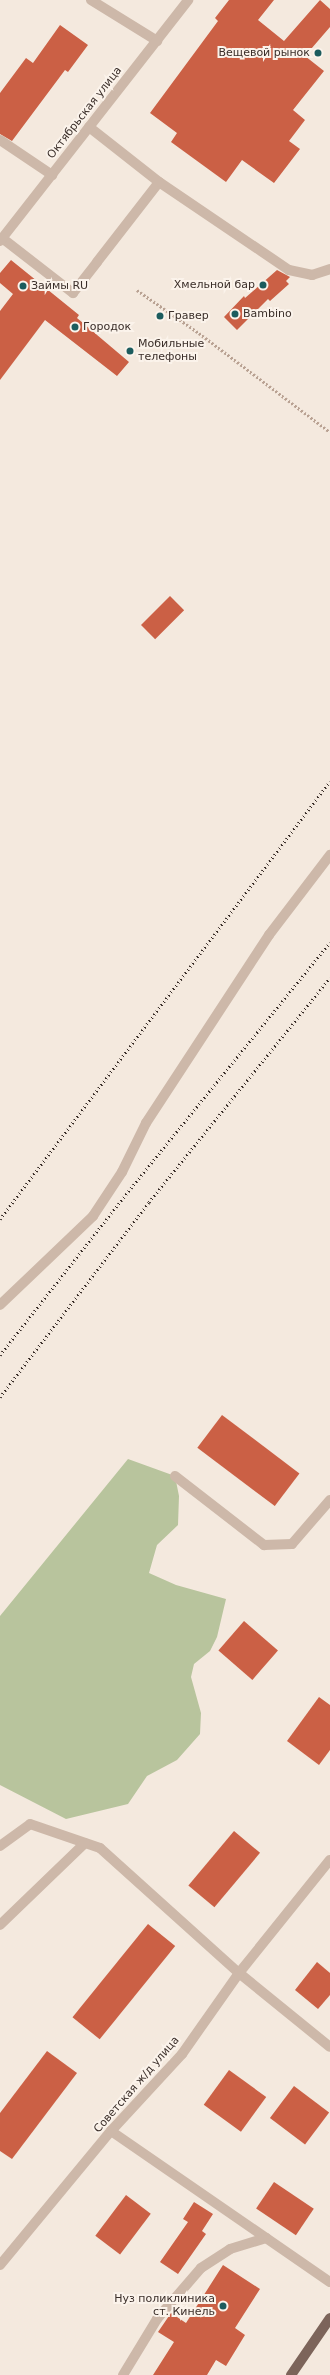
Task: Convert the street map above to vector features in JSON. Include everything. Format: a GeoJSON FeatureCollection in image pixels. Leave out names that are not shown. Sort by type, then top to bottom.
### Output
{"type":"FeatureCollection","features":[{"type":"Feature","properties":{"kind":"main road"},"geometry":{"type":"LineString","coordinates":[[291,2375],[330,2318]]}},
{"type":"Feature","properties":{"kind":"street"},"geometry":{"type":"LineString","coordinates":[[91,0],[156,41]]}},
{"type":"Feature","properties":{"kind":"street","name":"Октябрьская улица"},"geometry":{"type":"LineString","coordinates":[[1,239],[188,0]]}},
{"type":"Feature","properties":{"kind":"street"},"geometry":{"type":"LineString","coordinates":[[89,127],[159,182],[289,270],[312,275],[330,269]]}},
{"type":"Feature","properties":{"kind":"street"},"geometry":{"type":"LineString","coordinates":[[0,140],[52,175]]}},
{"type":"Feature","properties":{"kind":"street"},"geometry":{"type":"LineString","coordinates":[[1,239],[73,293],[159,182]]}},
{"type":"Feature","properties":{"kind":"street"},"geometry":{"type":"LineString","coordinates":[[0,1305],[93,1216],[122,1172],[146,1123],[264,942],[330,855]]}},
{"type":"Feature","properties":{"kind":"street"},"geometry":{"type":"LineString","coordinates":[[175,1476],[264,1545],[292,1544],[330,1500]]}},
{"type":"Feature","properties":{"kind":"street"},"geometry":{"type":"LineString","coordinates":[[0,1846],[30,1824],[100,1848],[239,1973],[330,2047]]}},
{"type":"Feature","properties":{"kind":"street"},"geometry":{"type":"LineString","coordinates":[[0,1925],[85,1842]]}},
{"type":"Feature","properties":{"kind":"street","name":"Советская ж/д улица"},"geometry":{"type":"LineString","coordinates":[[0,2265],[112,2131],[182,2054],[239,1973],[330,1860]]}},
{"type":"Feature","properties":{"kind":"street"},"geometry":{"type":"LineString","coordinates":[[112,2131],[330,2282]]}},
{"type":"Feature","properties":{"kind":"street"},"geometry":{"type":"LineString","coordinates":[[123,2375],[157,2319],[201,2268],[230,2249],[266,2238]]}},
{"type":"Feature","properties":{"kind":"path"},"geometry":{"type":"LineString","coordinates":[[137,290],[199,333],[330,432]]}},
{"type":"Feature","properties":{"kind":"green space"},"geometry":{"type":"Polygon","coordinates":[[[128,1459],[175,1476],[179,1496],[178,1525],[157,1545],[149,1573],[176,1585],[226,1599],[217,1637],[210,1651],[194,1664],[191,1677],[201,1713],[200,1734],[177,1760],[147,1776],[128,1804],[66,1819],[0,1785],[0,1616],[128,1459]]]}},
{"type":"Feature","properties":{"kind":"building"},"geometry":{"type":"Polygon","coordinates":[[[229,0],[274,0],[258,20],[284,41],[320,0],[330,9],[330,27],[305,56],[324,71],[293,110],[305,120],[289,141],[300,149],[274,183],[242,160],[226,182],[171,142],[177,133],[150,113],[218,21],[215,18],[229,0]]]}},
{"type":"Feature","properties":{"kind":"building"},"geometry":{"type":"Polygon","coordinates":[[[60,25],[88,45],[68,72],[65,70],[12,141],[0,134],[0,93],[26,58],[33,63],[60,25]]]}},
{"type":"Feature","properties":{"kind":"building"},"geometry":{"type":"Polygon","coordinates":[[[11,260],[79,315],[77,318],[129,362],[117,376],[45,320],[0,380],[0,311],[13,294],[0,283],[0,273],[11,260]]]}},
{"type":"Feature","properties":{"kind":"building"},"geometry":{"type":"Polygon","coordinates":[[[277,270],[290,277],[286,281],[289,284],[270,301],[268,299],[237,330],[224,317],[244,296],[245,298],[277,270]]]}},
{"type":"Feature","properties":{"kind":"building"},"geometry":{"type":"Polygon","coordinates":[[[170,596],[184,610],[155,639],[141,625],[170,596]]]}},
{"type":"Feature","properties":{"kind":"building"},"geometry":{"type":"Polygon","coordinates":[[[222,1415],[299,1473],[275,1506],[197,1448],[222,1415]]]}},
{"type":"Feature","properties":{"kind":"building"},"geometry":{"type":"Polygon","coordinates":[[[244,1621],[278,1651],[252,1680],[218,1650],[244,1621]]]}},
{"type":"Feature","properties":{"kind":"building"},"geometry":{"type":"Polygon","coordinates":[[[319,1697],[330,1705],[330,1750],[319,1765],[287,1741],[319,1697]]]}},
{"type":"Feature","properties":{"kind":"building"},"geometry":{"type":"Polygon","coordinates":[[[234,1831],[260,1853],[214,1907],[188,1885],[234,1831]]]}},
{"type":"Feature","properties":{"kind":"building"},"geometry":{"type":"Polygon","coordinates":[[[148,1924],[175,1946],[100,2039],[72,2017],[148,1924]]]}},
{"type":"Feature","properties":{"kind":"building"},"geometry":{"type":"Polygon","coordinates":[[[317,1962],[330,1973],[330,1995],[318,2009],[295,1990],[317,1962]]]}},
{"type":"Feature","properties":{"kind":"building"},"geometry":{"type":"Polygon","coordinates":[[[47,2051],[77,2073],[12,2159],[0,2151],[0,2113],[47,2051]]]}},
{"type":"Feature","properties":{"kind":"building"},"geometry":{"type":"Polygon","coordinates":[[[229,2070],[266,2097],[241,2132],[204,2105],[229,2070]]]}},
{"type":"Feature","properties":{"kind":"building"},"geometry":{"type":"Polygon","coordinates":[[[294,2086],[329,2112],[305,2144],[270,2118],[294,2086]]]}},
{"type":"Feature","properties":{"kind":"building"},"geometry":{"type":"Polygon","coordinates":[[[274,2182],[314,2209],[296,2235],[256,2209],[274,2182]]]}},
{"type":"Feature","properties":{"kind":"building"},"geometry":{"type":"Polygon","coordinates":[[[126,2195],[151,2214],[120,2254],[95,2236],[126,2195]]]}},
{"type":"Feature","properties":{"kind":"building"},"geometry":{"type":"Polygon","coordinates":[[[194,2202],[213,2214],[202,2231],[206,2234],[178,2274],[160,2262],[188,2222],[183,2219],[194,2202]]]}},
{"type":"Feature","properties":{"kind":"building","name":"Нуз поликлиника ст. Кинель"},"geometry":{"type":"Polygon","coordinates":[[[223,2265],[260,2289],[235,2328],[245,2335],[226,2366],[216,2360],[207,2375],[153,2375],[174,2342],[158,2332],[171,2313],[186,2323],[223,2265]]]}},
{"type":"Feature","properties":{"kind":"railway"},"geometry":{"type":"LineString","coordinates":[[0,1219],[330,781]]}},
{"type":"Feature","properties":{"kind":"railway"},"geometry":{"type":"LineString","coordinates":[[0,1355],[131,1188],[330,942]]}},
{"type":"Feature","properties":{"kind":"railway"},"geometry":{"type":"LineString","coordinates":[[0,1397],[149,1202],[330,978]]}},
{"type":"Feature","properties":{"kind":"place","name":"Вещевой рынок"},"geometry":{"type":"Point","coordinates":[318,53]}},
{"type":"Feature","properties":{"kind":"place","name":"Хмельной бар"},"geometry":{"type":"Point","coordinates":[263,285]}},
{"type":"Feature","properties":{"kind":"place","name":"Займы RU"},"geometry":{"type":"Point","coordinates":[23,286]}},
{"type":"Feature","properties":{"kind":"place","name":"Bambino"},"geometry":{"type":"Point","coordinates":[235,314]}},
{"type":"Feature","properties":{"kind":"place","name":"Гравер"},"geometry":{"type":"Point","coordinates":[160,316]}},
{"type":"Feature","properties":{"kind":"place","name":"Городок"},"geometry":{"type":"Point","coordinates":[75,327]}},
{"type":"Feature","properties":{"kind":"place","name":"Мобильные телефоны"},"geometry":{"type":"Point","coordinates":[130,351]}},
{"type":"Feature","properties":{"kind":"place","name":"Нуз поликлиника ст. Кинель"},"geometry":{"type":"Point","coordinates":[223,2306]}}]}
